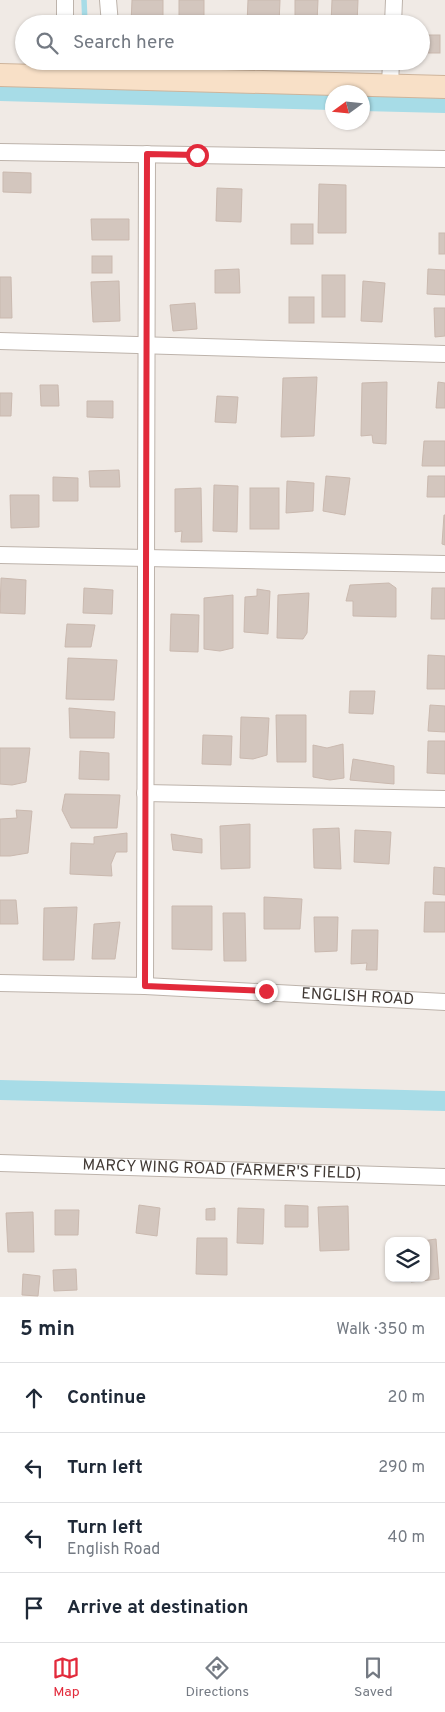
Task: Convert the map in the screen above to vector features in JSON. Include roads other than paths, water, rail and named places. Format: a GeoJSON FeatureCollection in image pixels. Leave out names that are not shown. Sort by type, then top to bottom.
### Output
{"type":"FeatureCollection","features":[{"type":"Feature","properties":{"kind":"street"},"geometry":{"type":"LineString","coordinates":[[65,0],[65,15]]}},
{"type":"Feature","properties":{"kind":"street"},"geometry":{"type":"LineString","coordinates":[[108,0],[109,15]]}},
{"type":"Feature","properties":{"kind":"street"},"geometry":{"type":"LineString","coordinates":[[393,15],[394,0]]}},
{"type":"Feature","properties":{"kind":"street"},"geometry":{"type":"LineString","coordinates":[[390,86],[391,70]]}},
{"type":"Feature","properties":{"kind":"street"},"geometry":{"type":"LineString","coordinates":[[0,75],[69,71],[108,72],[445,87]]}},
{"type":"Feature","properties":{"kind":"street"},"geometry":{"type":"LineString","coordinates":[[0,152],[445,159]]}},
{"type":"Feature","properties":{"kind":"street"},"geometry":{"type":"LineString","coordinates":[[145,986],[147,154]]}},
{"type":"Feature","properties":{"kind":"street"},"geometry":{"type":"LineString","coordinates":[[0,341],[445,354]]}},
{"type":"Feature","properties":{"kind":"street"},"geometry":{"type":"LineString","coordinates":[[0,555],[445,564]]}},
{"type":"Feature","properties":{"kind":"street"},"geometry":{"type":"LineString","coordinates":[[145,793],[445,800]]}},
{"type":"Feature","properties":{"kind":"street","name":"ENGLISH ROAD"},"geometry":{"type":"LineString","coordinates":[[0,983],[145,986],[445,1002]]}},
{"type":"Feature","properties":{"kind":"street","name":"MARCY WING ROAD (FARMER'S FIELD)"},"geometry":{"type":"LineString","coordinates":[[0,1163],[445,1177]]}},
{"type":"Feature","properties":{"kind":"waterway"},"geometry":{"type":"LineString","coordinates":[[84,0],[85,15]]}},
{"type":"Feature","properties":{"kind":"waterway"},"geometry":{"type":"LineString","coordinates":[[88,81],[88,93]]}},
{"type":"Feature","properties":{"kind":"waterway"},"geometry":{"type":"LineString","coordinates":[[0,91],[325,100]]}},
{"type":"Feature","properties":{"kind":"waterway"},"geometry":{"type":"LineString","coordinates":[[370,101],[445,103]]}},
{"type":"Feature","properties":{"kind":"waterway"},"geometry":{"type":"LineString","coordinates":[[0,1090],[445,1101]]}}]}
